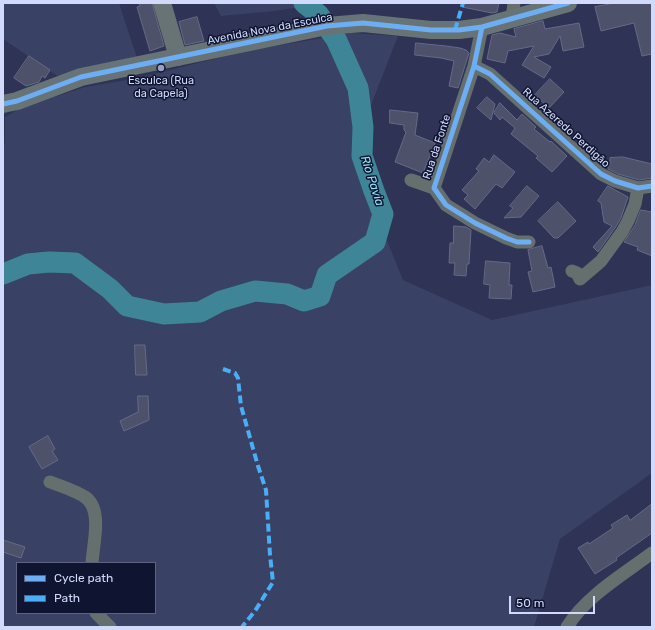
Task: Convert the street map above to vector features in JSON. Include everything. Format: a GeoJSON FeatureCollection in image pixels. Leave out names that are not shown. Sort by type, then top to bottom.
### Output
{"type":"FeatureCollection","features":[{"type":"Feature","properties":{"kind":"street"},"geometry":{"type":"LineString","coordinates":[[162,3],[178,57]]}},
{"type":"Feature","properties":{"kind":"street","name":"Avenida Nova da Esculca"},"geometry":{"type":"LineString","coordinates":[[3,104],[16,101],[81,78],[325,27],[363,23],[431,30],[459,30],[482,26],[513,11],[568,3]]}},
{"type":"Feature","properties":{"kind":"street","name":"Rua da Fonte"},"geometry":{"type":"LineString","coordinates":[[482,26],[474,66],[434,188],[446,205],[475,223],[517,242],[529,242]]}},
{"type":"Feature","properties":{"kind":"street","name":"Rua Azeredo Perdigão"},"geometry":{"type":"LineString","coordinates":[[474,66],[490,74],[601,174],[615,181],[638,188],[652,186]]}},
{"type":"Feature","properties":{"kind":"street"},"geometry":{"type":"LineString","coordinates":[[412,180],[434,188]]}},
{"type":"Feature","properties":{"kind":"street"},"geometry":{"type":"LineString","coordinates":[[572,271],[577,273],[580,279],[601,261],[628,221],[635,204],[638,188]]}},
{"type":"Feature","properties":{"kind":"street"},"geometry":{"type":"LineString","coordinates":[[50,482],[85,497],[93,505],[96,515],[92,562]]}},
{"type":"Feature","properties":{"kind":"street"},"geometry":{"type":"LineString","coordinates":[[567,627],[597,593],[652,553]]}},
{"type":"Feature","properties":{"kind":"street"},"geometry":{"type":"LineString","coordinates":[[97,614],[110,627]]}},
{"type":"Feature","properties":{"kind":"shaded area"},"geometry":{"type":"Polygon","coordinates":[[[3,3],[119,3],[137,58],[59,77],[3,39],[3,3]]]}},
{"type":"Feature","properties":{"kind":"shaded area"},"geometry":{"type":"Polygon","coordinates":[[[214,3],[324,3],[275,11],[221,16],[214,3]]]}},
{"type":"Feature","properties":{"kind":"shaded area"},"geometry":{"type":"Polygon","coordinates":[[[351,33],[398,36],[352,154],[403,280],[492,320],[652,285],[652,473],[560,539],[534,627],[3,627],[3,150],[5,141],[5,117],[29,103],[58,96],[85,87],[138,78],[246,51],[351,33]]]}},
{"type":"Feature","properties":{"kind":"building"},"geometry":{"type":"Polygon","coordinates":[[[139,3],[152,3],[164,46],[150,51],[137,7],[140,6],[139,3]]]}},
{"type":"Feature","properties":{"kind":"building"},"geometry":{"type":"Polygon","coordinates":[[[463,3],[499,3],[497,12],[492,13],[462,7],[463,3]]]}},
{"type":"Feature","properties":{"kind":"building"},"geometry":{"type":"Polygon","coordinates":[[[615,3],[652,3],[652,54],[642,56],[634,23],[601,31],[595,7],[615,3]]]}},
{"type":"Feature","properties":{"kind":"building"},"geometry":{"type":"Polygon","coordinates":[[[197,17],[204,41],[185,45],[179,22],[197,17]]]}},
{"type":"Feature","properties":{"kind":"building"},"geometry":{"type":"Polygon","coordinates":[[[543,21],[545,29],[579,23],[584,47],[563,51],[560,36],[549,54],[534,57],[551,67],[544,78],[522,65],[534,46],[508,51],[505,63],[487,59],[492,35],[500,33],[516,37],[514,29],[543,21]]]}},
{"type":"Feature","properties":{"kind":"building"},"geometry":{"type":"Polygon","coordinates":[[[416,43],[460,48],[469,53],[458,88],[449,86],[454,61],[415,55],[416,43]]]}},
{"type":"Feature","properties":{"kind":"building"},"geometry":{"type":"Polygon","coordinates":[[[29,56],[50,70],[45,78],[42,76],[39,82],[26,86],[14,78],[29,56]]]}},
{"type":"Feature","properties":{"kind":"building"},"geometry":{"type":"Polygon","coordinates":[[[550,79],[564,92],[549,108],[535,95],[550,79]]]}},
{"type":"Feature","properties":{"kind":"building"},"geometry":{"type":"Polygon","coordinates":[[[487,97],[495,104],[491,120],[477,108],[487,97]]]}},
{"type":"Feature","properties":{"kind":"building"},"geometry":{"type":"Polygon","coordinates":[[[500,103],[517,120],[522,114],[536,127],[534,129],[550,142],[551,141],[567,156],[552,172],[536,158],[538,156],[511,134],[515,128],[502,117],[500,120],[494,113],[500,103]]]}},
{"type":"Feature","properties":{"kind":"building"},"geometry":{"type":"Polygon","coordinates":[[[390,110],[418,113],[415,135],[435,143],[423,173],[395,162],[406,132],[404,130],[404,125],[390,123],[390,110]]]}},
{"type":"Feature","properties":{"kind":"building"},"geometry":{"type":"Polygon","coordinates":[[[494,155],[515,172],[502,188],[496,184],[475,209],[464,199],[468,195],[462,190],[479,171],[476,169],[484,158],[489,162],[494,155]]]}},
{"type":"Feature","properties":{"kind":"building"},"geometry":{"type":"Polygon","coordinates":[[[623,157],[652,164],[652,178],[639,180],[618,174],[608,169],[608,165],[610,165],[610,158],[623,157]]]}},
{"type":"Feature","properties":{"kind":"building"},"geometry":{"type":"Polygon","coordinates":[[[527,186],[539,196],[521,217],[504,218],[513,208],[510,206],[527,186]]]}},
{"type":"Feature","properties":{"kind":"building"},"geometry":{"type":"Polygon","coordinates":[[[608,186],[628,197],[621,218],[598,252],[593,247],[612,226],[604,222],[601,203],[598,201],[608,186]]]}},
{"type":"Feature","properties":{"kind":"building"},"geometry":{"type":"Polygon","coordinates":[[[558,202],[576,221],[558,238],[554,238],[538,221],[558,202]]]}},
{"type":"Feature","properties":{"kind":"building"},"geometry":{"type":"Polygon","coordinates":[[[641,210],[652,212],[652,256],[637,250],[638,247],[624,242],[635,225],[641,210]]]}},
{"type":"Feature","properties":{"kind":"building"},"geometry":{"type":"Polygon","coordinates":[[[454,226],[466,227],[471,230],[469,264],[467,264],[466,276],[454,275],[455,263],[449,263],[450,243],[453,243],[454,226]]]}},
{"type":"Feature","properties":{"kind":"building"},"geometry":{"type":"Polygon","coordinates":[[[542,246],[548,268],[551,267],[555,287],[533,292],[528,272],[532,271],[528,250],[542,246]]]}},
{"type":"Feature","properties":{"kind":"building"},"geometry":{"type":"Polygon","coordinates":[[[486,261],[510,263],[509,285],[512,285],[511,299],[489,298],[490,285],[484,284],[486,261]]]}},
{"type":"Feature","properties":{"kind":"building"},"geometry":{"type":"Polygon","coordinates":[[[135,345],[145,345],[147,375],[136,375],[135,345]]]}},
{"type":"Feature","properties":{"kind":"building"},"geometry":{"type":"Polygon","coordinates":[[[138,396],[148,396],[149,420],[124,431],[120,421],[138,412],[138,396]]]}},
{"type":"Feature","properties":{"kind":"building"},"geometry":{"type":"Polygon","coordinates":[[[48,436],[55,449],[52,451],[58,460],[42,469],[29,447],[48,436]]]}},
{"type":"Feature","properties":{"kind":"building"},"geometry":{"type":"Polygon","coordinates":[[[652,504],[652,533],[616,558],[617,560],[595,574],[578,548],[588,542],[589,544],[613,528],[611,525],[627,515],[630,520],[652,504]]]}},
{"type":"Feature","properties":{"kind":"building"},"geometry":{"type":"Polygon","coordinates":[[[3,540],[25,547],[21,558],[3,552],[3,540]]]}},
{"type":"Feature","properties":{"kind":"waterway","name":"Rio Pavia"},"geometry":{"type":"LineString","coordinates":[[3,274],[28,264],[49,262],[75,263],[110,289],[127,306],[164,314],[200,312],[221,301],[255,291],[287,294],[304,301],[320,296],[327,275],[375,242],[383,214],[362,156],[363,127],[358,88],[336,39],[318,14],[304,3]]}},
{"type":"Feature","properties":{"kind":"marked path"},"geometry":{"type":"LineString","coordinates":[[455,30],[463,3]]}},
{"type":"Feature","properties":{"kind":"marked path"},"geometry":{"type":"LineString","coordinates":[[223,369],[235,373],[238,378],[241,406],[266,490],[273,582],[255,611],[242,627]]}},
{"type":"Feature","properties":{"kind":"cycle path"},"geometry":{"type":"LineString","coordinates":[[3,104],[17,101],[81,77],[327,26],[363,23],[431,30],[459,30],[482,27],[568,3]]}},
{"type":"Feature","properties":{"kind":"cycle path"},"geometry":{"type":"LineString","coordinates":[[482,27],[474,66],[434,188],[446,205],[475,223],[517,242],[529,242]]}},
{"type":"Feature","properties":{"kind":"cycle path"},"geometry":{"type":"LineString","coordinates":[[474,66],[490,74],[601,174],[615,181],[638,188],[652,186]]}},
{"type":"Feature","properties":{"kind":"place","name":"Esculca (Rua da Capela)"},"geometry":{"type":"Point","coordinates":[161,68]}}]}
